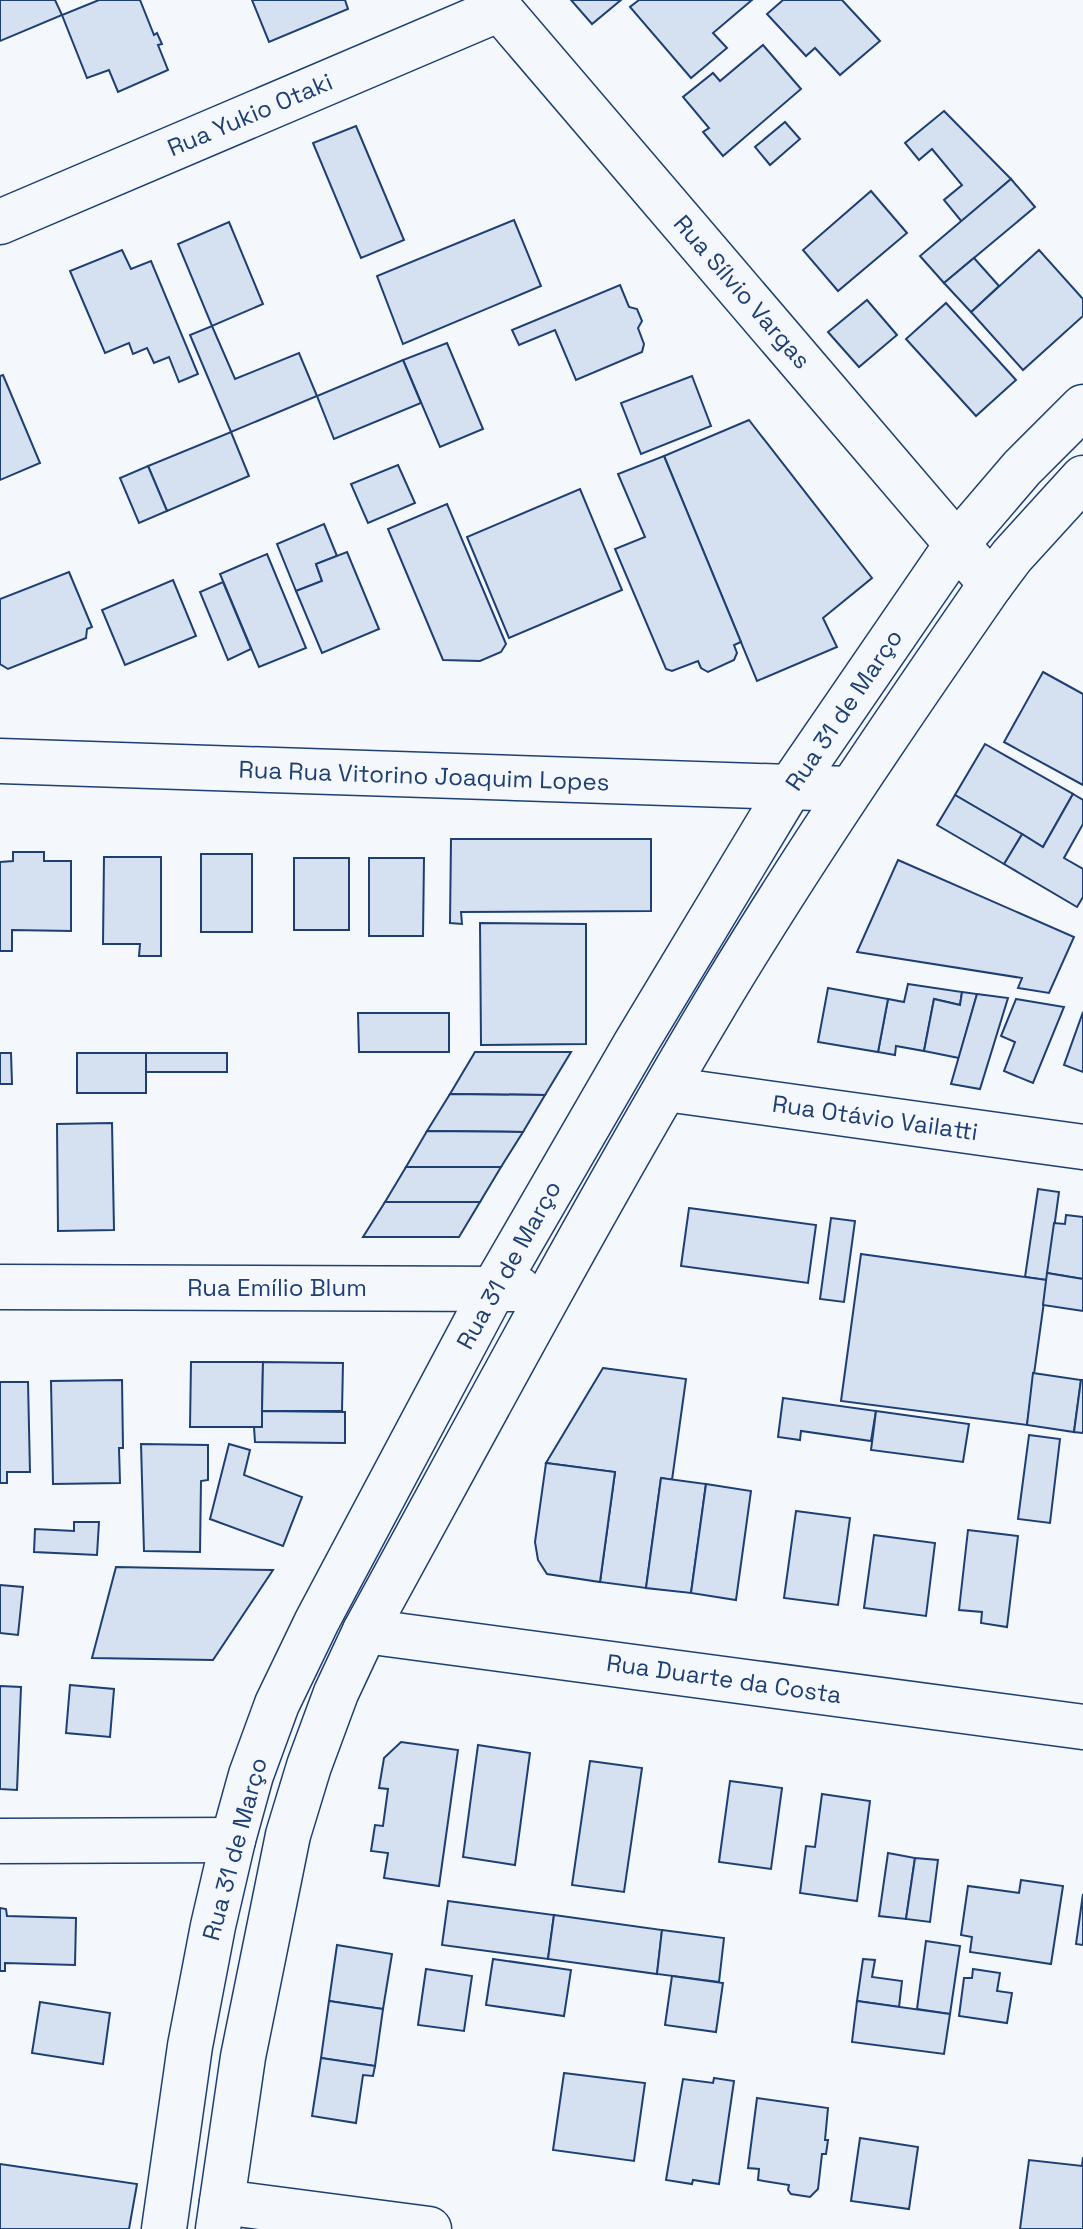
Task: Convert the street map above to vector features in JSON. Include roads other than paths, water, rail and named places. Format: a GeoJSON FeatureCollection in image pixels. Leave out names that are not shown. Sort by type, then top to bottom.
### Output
{"type":"FeatureCollection","features":[{"type":"Feature","properties":{"kind":"main road","name":"Rua Yukio Otaki"},"geometry":{"type":"LineString","coordinates":[[0,222],[496,4]]}},
{"type":"Feature","properties":{"kind":"main road","name":"Rua Sílvio Vargas"},"geometry":{"type":"LineString","coordinates":[[496,4],[991,584]]}},
{"type":"Feature","properties":{"kind":"main road","name":"Rua 31 de Março"},"geometry":{"type":"LineString","coordinates":[[164,2229],[190,2046],[233,1840],[251,1775],[277,1704],[317,1621],[493,1290],[651,1016],[789,789],[957,544],[1022,468],[1083,407]]}},
{"type":"Feature","properties":{"kind":"main road","name":"Rua 31 de Março"},"geometry":{"type":"LineString","coordinates":[[220,2216],[243,2057],[288,1835],[309,1766],[365,1631],[724,989],[849,789],[991,584],[1012,556],[1083,478]]}},
{"type":"Feature","properties":{"kind":"main road","name":"Rua Rua Vitorino Joaquim Lopes"},"geometry":{"type":"LineString","coordinates":[[0,761],[849,789]]}},
{"type":"Feature","properties":{"kind":"main road","name":"Rua Otávio Vailatti"},"geometry":{"type":"LineString","coordinates":[[666,1089],[1083,1147]]}},
{"type":"Feature","properties":{"kind":"main road","name":"Rua Emílio Blum"},"geometry":{"type":"LineString","coordinates":[[0,1287],[554,1289]]}},
{"type":"Feature","properties":{"kind":"main road","name":"Rua Duarte da Costa"},"geometry":{"type":"LineString","coordinates":[[365,1631],[1083,1727]]}},
{"type":"Feature","properties":{"kind":"main road"},"geometry":{"type":"LineString","coordinates":[[0,1841],[233,1840]]}},
{"type":"Feature","properties":{"kind":"main road"},"geometry":{"type":"LineString","coordinates":[[220,2216],[429,2229]]}}]}
